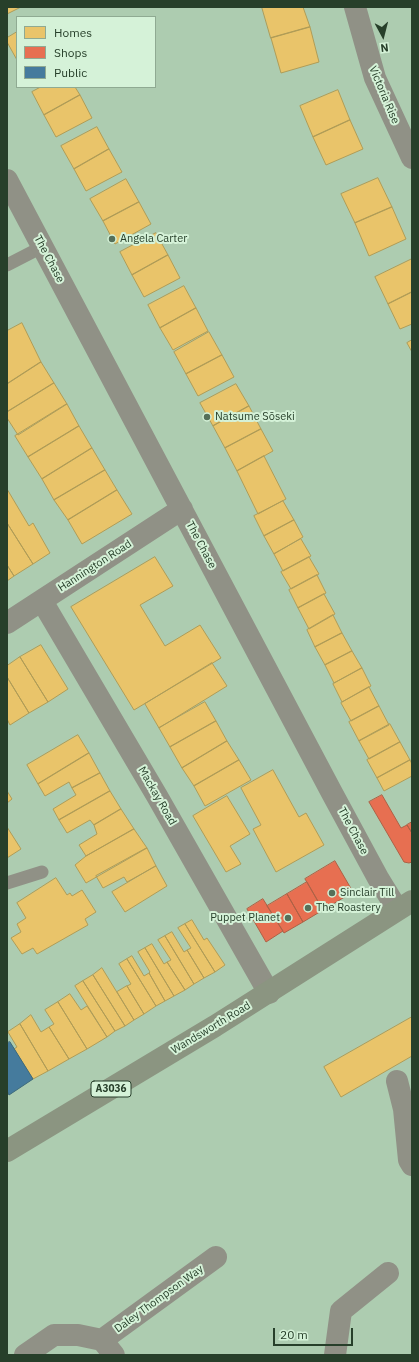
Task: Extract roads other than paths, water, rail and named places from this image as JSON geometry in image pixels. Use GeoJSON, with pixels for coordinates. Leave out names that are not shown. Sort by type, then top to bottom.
{"type":"FeatureCollection","features":[{"type":"Feature","properties":{"kind":"main road","name":"Wandsworth Road"},"geometry":{"type":"LineString","coordinates":[[9,1144],[269,993],[405,905]]}},
{"type":"Feature","properties":{"kind":"street","name":"Victoria Rise"},"geometry":{"type":"LineString","coordinates":[[355,7],[375,78],[412,158]]}},
{"type":"Feature","properties":{"kind":"street","name":"The Chase"},"geometry":{"type":"LineString","coordinates":[[7,180],[378,878],[405,905]]}},
{"type":"Feature","properties":{"kind":"street","name":"Hannington Road"},"geometry":{"type":"LineString","coordinates":[[7,623],[182,509]]}},
{"type":"Feature","properties":{"kind":"street","name":"Mackay Road"},"geometry":{"type":"LineString","coordinates":[[42,601],[161,803],[269,993]]}},
{"type":"Feature","properties":{"kind":"street"},"geometry":{"type":"LineString","coordinates":[[397,1081],[404,1109],[409,1160],[412,1165]]}},
{"type":"Feature","properties":{"kind":"street","name":"Daley Thompson Way"},"geometry":{"type":"LineString","coordinates":[[25,1355],[54,1335],[78,1335],[108,1348],[216,1257]]}},
{"type":"Feature","properties":{"kind":"street"},"geometry":{"type":"LineString","coordinates":[[335,1355],[341,1312],[388,1273]]}},
{"type":"Feature","properties":{"kind":"lane"},"geometry":{"type":"LineString","coordinates":[[7,265],[42,247]]}},
{"type":"Feature","properties":{"kind":"lane"},"geometry":{"type":"LineString","coordinates":[[7,883],[42,872]]}},
{"type":"Feature","properties":{"kind":"place","name":"Angela Carter"},"geometry":{"type":"Point","coordinates":[112,239]}},
{"type":"Feature","properties":{"kind":"place","name":"Natsume Sōseki"},"geometry":{"type":"Point","coordinates":[207,417]}},
{"type":"Feature","properties":{"kind":"place","name":"Sinclair Till"},"geometry":{"type":"Point","coordinates":[332,893]}},
{"type":"Feature","properties":{"kind":"place","name":"The Roastery"},"geometry":{"type":"Point","coordinates":[308,908]}},
{"type":"Feature","properties":{"kind":"place","name":"Puppet Planet"},"geometry":{"type":"Point","coordinates":[288,918]}}]}
